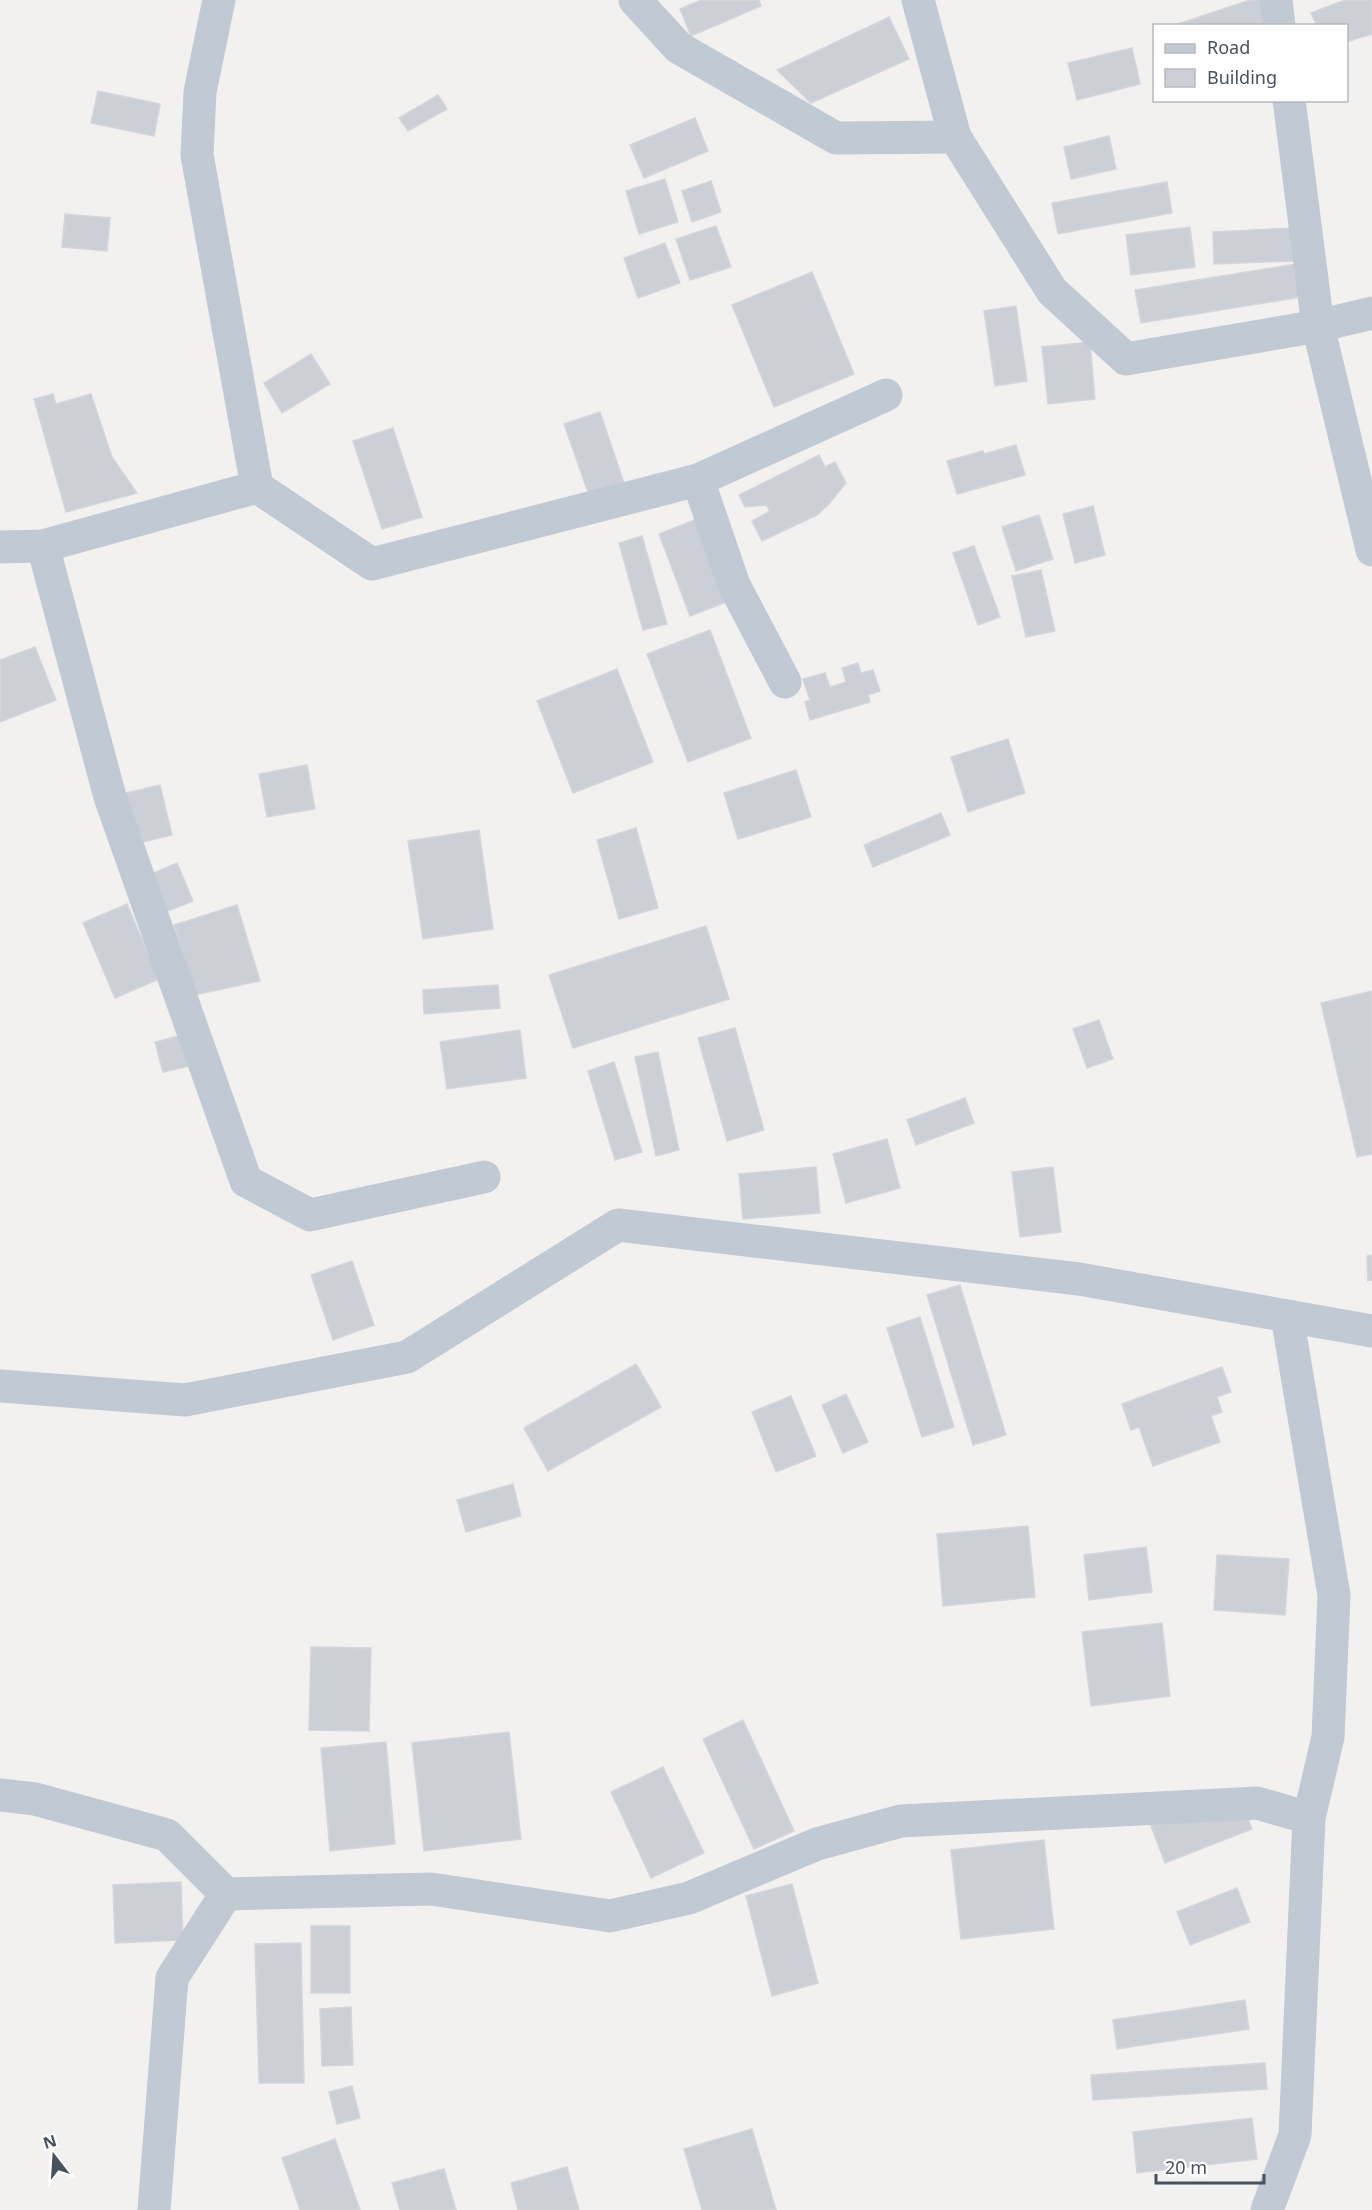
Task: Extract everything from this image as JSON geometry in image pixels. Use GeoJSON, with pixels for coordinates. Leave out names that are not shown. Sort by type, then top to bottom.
{"type":"FeatureCollection","features":[{"type":"Feature","properties":{"kind":"street"},"geometry":{"type":"LineString","coordinates":[[219,0],[200,92],[197,155],[257,487],[372,564],[698,480],[886,395]]}},
{"type":"Feature","properties":{"kind":"street"},"geometry":{"type":"LineString","coordinates":[[635,0],[679,48],[836,138],[955,136]]}},
{"type":"Feature","properties":{"kind":"street"},"geometry":{"type":"LineString","coordinates":[[918,0],[955,136],[1052,291],[1126,359],[1318,326],[1372,313]]}},
{"type":"Feature","properties":{"kind":"street"},"geometry":{"type":"LineString","coordinates":[[1276,0],[1279,24]]}},
{"type":"Feature","properties":{"kind":"street"},"geometry":{"type":"LineString","coordinates":[[1289,102],[1318,326],[1372,550]]}},
{"type":"Feature","properties":{"kind":"street"},"geometry":{"type":"LineString","coordinates":[[698,480],[734,585],[785,682]]}},
{"type":"Feature","properties":{"kind":"street"},"geometry":{"type":"LineString","coordinates":[[0,548],[43,546],[257,487]]}},
{"type":"Feature","properties":{"kind":"street"},"geometry":{"type":"LineString","coordinates":[[43,546],[110,797],[246,1181],[310,1215],[484,1177]]}},
{"type":"Feature","properties":{"kind":"street"},"geometry":{"type":"LineString","coordinates":[[0,1386],[184,1400],[407,1357],[618,1225],[1079,1279],[1372,1331]]}},
{"type":"Feature","properties":{"kind":"street"},"geometry":{"type":"LineString","coordinates":[[1267,2210],[1295,2135],[1309,1818],[1328,1737],[1334,1595],[1287,1316]]}},
{"type":"Feature","properties":{"kind":"street"},"geometry":{"type":"LineString","coordinates":[[0,1795],[34,1798],[166,1835],[226,1894],[431,1889],[610,1916],[689,1898],[817,1844],[901,1821],[1257,1803],[1309,1818]]}},
{"type":"Feature","properties":{"kind":"street"},"geometry":{"type":"LineString","coordinates":[[154,2210],[172,1978],[226,1894]]}},
{"type":"Feature","properties":{"kind":"building"},"geometry":{"type":"Polygon","coordinates":[[[701,0],[759,0],[761,6],[691,36],[680,9],[701,0]]]}},
{"type":"Feature","properties":{"kind":"building"},"geometry":{"type":"Polygon","coordinates":[[[1250,0],[1274,0],[1282,24],[1178,24],[1250,0]]]}},
{"type":"Feature","properties":{"kind":"building"},"geometry":{"type":"Polygon","coordinates":[[[1345,0],[1372,0],[1372,34],[1348,41],[1348,24],[1316,24],[1311,13],[1345,0]]]}},
{"type":"Feature","properties":{"kind":"building"},"geometry":{"type":"Polygon","coordinates":[[[889,17],[909,59],[811,103],[777,70],[889,17]]]}},
{"type":"Feature","properties":{"kind":"building"},"geometry":{"type":"Polygon","coordinates":[[[1132,48],[1140,84],[1077,100],[1068,63],[1132,48]]]}},
{"type":"Feature","properties":{"kind":"building"},"geometry":{"type":"Polygon","coordinates":[[[98,91],[160,104],[154,136],[91,123],[98,91]]]}},
{"type":"Feature","properties":{"kind":"building"},"geometry":{"type":"Polygon","coordinates":[[[438,95],[447,109],[408,131],[399,118],[438,95]]]}},
{"type":"Feature","properties":{"kind":"building"},"geometry":{"type":"Polygon","coordinates":[[[695,118],[708,151],[644,178],[630,145],[695,118]]]}},
{"type":"Feature","properties":{"kind":"building"},"geometry":{"type":"Polygon","coordinates":[[[1109,136],[1116,169],[1071,179],[1064,147],[1109,136]]]}},
{"type":"Feature","properties":{"kind":"building"},"geometry":{"type":"Polygon","coordinates":[[[665,179],[678,222],[639,234],[626,191],[665,179]]]}},
{"type":"Feature","properties":{"kind":"building"},"geometry":{"type":"Polygon","coordinates":[[[711,181],[721,212],[692,222],[682,191],[711,181]]]}},
{"type":"Feature","properties":{"kind":"building"},"geometry":{"type":"Polygon","coordinates":[[[1167,182],[1172,213],[1058,234],[1052,203],[1167,182]]]}},
{"type":"Feature","properties":{"kind":"building"},"geometry":{"type":"Polygon","coordinates":[[[65,214],[110,218],[107,251],[62,247],[65,214]]]}},
{"type":"Feature","properties":{"kind":"building"},"geometry":{"type":"Polygon","coordinates":[[[716,226],[731,267],[690,280],[676,239],[716,226]]]}},
{"type":"Feature","properties":{"kind":"building"},"geometry":{"type":"Polygon","coordinates":[[[1190,227],[1195,267],[1131,275],[1126,235],[1190,227]]]}},
{"type":"Feature","properties":{"kind":"building"},"geometry":{"type":"Polygon","coordinates":[[[1292,228],[1293,261],[1214,264],[1213,232],[1292,228]]]}},
{"type":"Feature","properties":{"kind":"building"},"geometry":{"type":"Polygon","coordinates":[[[665,243],[680,283],[638,298],[624,258],[665,243]]]}},
{"type":"Feature","properties":{"kind":"building"},"geometry":{"type":"Polygon","coordinates":[[[1308,262],[1314,295],[1141,323],[1135,290],[1308,262]]]}},
{"type":"Feature","properties":{"kind":"building"},"geometry":{"type":"Polygon","coordinates":[[[812,272],[854,374],[774,407],[732,305],[812,272]]]}},
{"type":"Feature","properties":{"kind":"building"},"geometry":{"type":"Polygon","coordinates":[[[1016,306],[1027,381],[995,386],[984,311],[1016,306]]]}},
{"type":"Feature","properties":{"kind":"building"},"geometry":{"type":"Polygon","coordinates":[[[1090,342],[1095,399],[1048,404],[1042,347],[1090,342]]]}},
{"type":"Feature","properties":{"kind":"building"},"geometry":{"type":"Polygon","coordinates":[[[311,354],[330,384],[282,413],[264,383],[311,354]]]}},
{"type":"Feature","properties":{"kind":"building"},"geometry":{"type":"Polygon","coordinates":[[[53,394],[56,404],[91,394],[112,457],[137,493],[66,512],[34,399],[53,394]]]}},
{"type":"Feature","properties":{"kind":"building"},"geometry":{"type":"Polygon","coordinates":[[[600,412],[624,483],[589,495],[564,424],[600,412]]]}},
{"type":"Feature","properties":{"kind":"building"},"geometry":{"type":"Polygon","coordinates":[[[393,428],[422,517],[382,529],[353,441],[393,428]]]}},
{"type":"Feature","properties":{"kind":"building"},"geometry":{"type":"Polygon","coordinates":[[[1016,445],[1025,475],[957,494],[947,461],[1016,445]]]}},
{"type":"Feature","properties":{"kind":"building"},"geometry":{"type":"Polygon","coordinates":[[[819,455],[825,467],[835,462],[846,483],[817,515],[762,541],[752,521],[770,511],[766,505],[745,507],[739,495],[819,455]]]}},
{"type":"Feature","properties":{"kind":"building"},"geometry":{"type":"Polygon","coordinates":[[[1093,506],[1105,555],[1075,563],[1063,514],[1093,506]]]}},
{"type":"Feature","properties":{"kind":"building"},"geometry":{"type":"Polygon","coordinates":[[[1039,515],[1053,559],[1016,571],[1002,527],[1039,515]]]}},
{"type":"Feature","properties":{"kind":"building"},"geometry":{"type":"Polygon","coordinates":[[[697,519],[729,601],[690,616],[659,534],[697,519]]]}},
{"type":"Feature","properties":{"kind":"building"},"geometry":{"type":"Polygon","coordinates":[[[642,536],[667,624],[643,630],[619,543],[642,536]]]}},
{"type":"Feature","properties":{"kind":"building"},"geometry":{"type":"Polygon","coordinates":[[[974,546],[1000,617],[978,625],[953,553],[974,546]]]}},
{"type":"Feature","properties":{"kind":"building"},"geometry":{"type":"Polygon","coordinates":[[[1041,570],[1055,631],[1026,637],[1012,576],[1041,570]]]}},
{"type":"Feature","properties":{"kind":"building"},"geometry":{"type":"Polygon","coordinates":[[[710,630],[751,738],[688,762],[647,654],[710,630]]]}},
{"type":"Feature","properties":{"kind":"building"},"geometry":{"type":"Polygon","coordinates":[[[35,647],[56,700],[0,722],[0,660],[35,647]]]}},
{"type":"Feature","properties":{"kind":"building"},"geometry":{"type":"Polygon","coordinates":[[[858,663],[861,673],[873,670],[880,691],[868,695],[870,702],[810,720],[805,702],[810,700],[803,679],[825,673],[830,687],[846,682],[842,668],[858,663]]]}},
{"type":"Feature","properties":{"kind":"building"},"geometry":{"type":"Polygon","coordinates":[[[617,669],[653,762],[573,793],[537,701],[617,669]]]}},
{"type":"Feature","properties":{"kind":"building"},"geometry":{"type":"Polygon","coordinates":[[[1008,739],[1025,793],[968,812],[951,757],[1008,739]]]}},
{"type":"Feature","properties":{"kind":"building"},"geometry":{"type":"Polygon","coordinates":[[[307,765],[315,809],[267,817],[259,774],[307,765]]]}},
{"type":"Feature","properties":{"kind":"building"},"geometry":{"type":"Polygon","coordinates":[[[796,770],[811,817],[738,839],[724,793],[796,770]]]}},
{"type":"Feature","properties":{"kind":"building"},"geometry":{"type":"Polygon","coordinates":[[[160,785],[172,835],[135,844],[122,794],[160,785]]]}},
{"type":"Feature","properties":{"kind":"building"},"geometry":{"type":"Polygon","coordinates":[[[941,813],[950,835],[873,867],[864,845],[941,813]]]}},
{"type":"Feature","properties":{"kind":"building"},"geometry":{"type":"Polygon","coordinates":[[[636,828],[658,908],[619,919],[597,840],[636,828]]]}},
{"type":"Feature","properties":{"kind":"building"},"geometry":{"type":"Polygon","coordinates":[[[479,830],[493,929],[423,939],[408,841],[479,830]]]}},
{"type":"Feature","properties":{"kind":"building"},"geometry":{"type":"Polygon","coordinates":[[[177,863],[193,901],[165,912],[154,873],[177,863]]]}},
{"type":"Feature","properties":{"kind":"building"},"geometry":{"type":"Polygon","coordinates":[[[127,904],[159,979],[115,998],[83,923],[127,904]]]}},
{"type":"Feature","properties":{"kind":"building"},"geometry":{"type":"Polygon","coordinates":[[[237,905],[260,981],[194,995],[174,925],[237,905]]]}},
{"type":"Feature","properties":{"kind":"building"},"geometry":{"type":"Polygon","coordinates":[[[706,926],[729,999],[573,1048],[549,975],[706,926]]]}},
{"type":"Feature","properties":{"kind":"building"},"geometry":{"type":"Polygon","coordinates":[[[498,985],[500,1008],[424,1014],[423,990],[498,985]]]}},
{"type":"Feature","properties":{"kind":"building"},"geometry":{"type":"Polygon","coordinates":[[[1372,991],[1372,1154],[1357,1157],[1321,1003],[1372,991]]]}},
{"type":"Feature","properties":{"kind":"building"},"geometry":{"type":"Polygon","coordinates":[[[1099,1020],[1113,1059],[1087,1068],[1073,1029],[1099,1020]]]}},
{"type":"Feature","properties":{"kind":"building"},"geometry":{"type":"Polygon","coordinates":[[[735,1028],[764,1130],[727,1141],[698,1038],[735,1028]]]}},
{"type":"Feature","properties":{"kind":"building"},"geometry":{"type":"Polygon","coordinates":[[[520,1030],[526,1078],[447,1089],[440,1042],[520,1030]]]}},
{"type":"Feature","properties":{"kind":"building"},"geometry":{"type":"Polygon","coordinates":[[[198,1031],[206,1062],[163,1072],[155,1042],[198,1031]]]}},
{"type":"Feature","properties":{"kind":"building"},"geometry":{"type":"Polygon","coordinates":[[[658,1052],[679,1150],[656,1156],[635,1057],[658,1052]]]}},
{"type":"Feature","properties":{"kind":"building"},"geometry":{"type":"Polygon","coordinates":[[[614,1062],[642,1152],[615,1160],[588,1071],[614,1062]]]}},
{"type":"Feature","properties":{"kind":"building"},"geometry":{"type":"Polygon","coordinates":[[[965,1098],[974,1123],[916,1145],[907,1120],[965,1098]]]}},
{"type":"Feature","properties":{"kind":"building"},"geometry":{"type":"Polygon","coordinates":[[[887,1139],[900,1188],[846,1203],[833,1154],[887,1139]]]}},
{"type":"Feature","properties":{"kind":"building"},"geometry":{"type":"Polygon","coordinates":[[[816,1167],[820,1213],[743,1219],[739,1174],[816,1167]]]}},
{"type":"Feature","properties":{"kind":"building"},"geometry":{"type":"Polygon","coordinates":[[[1053,1167],[1061,1232],[1020,1237],[1012,1172],[1053,1167]]]}},
{"type":"Feature","properties":{"kind":"building"},"geometry":{"type":"Polygon","coordinates":[[[1372,1255],[1372,1280],[1368,1281],[1367,1256],[1372,1255]]]}},
{"type":"Feature","properties":{"kind":"building"},"geometry":{"type":"Polygon","coordinates":[[[352,1261],[374,1325],[333,1340],[311,1275],[352,1261]]]}},
{"type":"Feature","properties":{"kind":"building"},"geometry":{"type":"Polygon","coordinates":[[[960,1285],[1006,1435],[973,1445],[927,1295],[960,1285]]]}},
{"type":"Feature","properties":{"kind":"building"},"geometry":{"type":"Polygon","coordinates":[[[920,1317],[954,1427],[922,1437],[887,1328],[920,1317]]]}},
{"type":"Feature","properties":{"kind":"building"},"geometry":{"type":"Polygon","coordinates":[[[636,1364],[661,1407],[548,1471],[524,1428],[636,1364]]]}},
{"type":"Feature","properties":{"kind":"building"},"geometry":{"type":"Polygon","coordinates":[[[1222,1367],[1231,1392],[1217,1397],[1222,1412],[1211,1416],[1220,1442],[1153,1466],[1139,1427],[1131,1430],[1122,1404],[1222,1367]]]}},
{"type":"Feature","properties":{"kind":"building"},"geometry":{"type":"Polygon","coordinates":[[[846,1394],[868,1442],[843,1453],[822,1405],[846,1394]]]}},
{"type":"Feature","properties":{"kind":"building"},"geometry":{"type":"Polygon","coordinates":[[[791,1396],[816,1456],[776,1472],[752,1412],[791,1396]]]}},
{"type":"Feature","properties":{"kind":"building"},"geometry":{"type":"Polygon","coordinates":[[[513,1484],[521,1516],[466,1532],[457,1500],[513,1484]]]}},
{"type":"Feature","properties":{"kind":"building"},"geometry":{"type":"Polygon","coordinates":[[[1028,1526],[1035,1597],[943,1606],[937,1534],[1028,1526]]]}},
{"type":"Feature","properties":{"kind":"building"},"geometry":{"type":"Polygon","coordinates":[[[1146,1547],[1152,1592],[1089,1600],[1084,1555],[1146,1547]]]}},
{"type":"Feature","properties":{"kind":"building"},"geometry":{"type":"Polygon","coordinates":[[[1217,1555],[1289,1559],[1285,1615],[1214,1610],[1217,1555]]]}},
{"type":"Feature","properties":{"kind":"building"},"geometry":{"type":"Polygon","coordinates":[[[1162,1623],[1170,1696],[1091,1706],[1082,1632],[1162,1623]]]}},
{"type":"Feature","properties":{"kind":"building"},"geometry":{"type":"Polygon","coordinates":[[[311,1647],[371,1648],[369,1731],[309,1730],[311,1647]]]}},
{"type":"Feature","properties":{"kind":"building"},"geometry":{"type":"Polygon","coordinates":[[[743,1720],[794,1831],[754,1849],[703,1739],[743,1720]]]}},
{"type":"Feature","properties":{"kind":"building"},"geometry":{"type":"Polygon","coordinates":[[[509,1732],[521,1839],[424,1851],[412,1743],[509,1732]]]}},
{"type":"Feature","properties":{"kind":"building"},"geometry":{"type":"Polygon","coordinates":[[[386,1742],[395,1844],[330,1851],[321,1748],[386,1742]]]}},
{"type":"Feature","properties":{"kind":"building"},"geometry":{"type":"Polygon","coordinates":[[[663,1767],[704,1853],[651,1878],[611,1792],[663,1767]]]}},
{"type":"Feature","properties":{"kind":"building"},"geometry":{"type":"Polygon","coordinates":[[[1238,1792],[1252,1829],[1165,1863],[1151,1826],[1238,1792]]]}},
{"type":"Feature","properties":{"kind":"building"},"geometry":{"type":"Polygon","coordinates":[[[1044,1840],[1054,1929],[961,1939],[951,1850],[1044,1840]]]}},
{"type":"Feature","properties":{"kind":"building"},"geometry":{"type":"Polygon","coordinates":[[[181,1882],[183,1940],[115,1943],[113,1885],[181,1882]]]}},
{"type":"Feature","properties":{"kind":"building"},"geometry":{"type":"Polygon","coordinates":[[[792,1884],[818,1983],[772,1996],[746,1896],[792,1884]]]}},
{"type":"Feature","properties":{"kind":"building"},"geometry":{"type":"Polygon","coordinates":[[[1237,1888],[1250,1922],[1190,1945],[1177,1912],[1237,1888]]]}},
{"type":"Feature","properties":{"kind":"building"},"geometry":{"type":"Polygon","coordinates":[[[311,1926],[350,1926],[350,1993],[311,1993],[311,1926]]]}},
{"type":"Feature","properties":{"kind":"building"},"geometry":{"type":"Polygon","coordinates":[[[301,1943],[304,2083],[259,2083],[255,1944],[301,1943]]]}},
{"type":"Feature","properties":{"kind":"building"},"geometry":{"type":"Polygon","coordinates":[[[1245,2000],[1249,2029],[1117,2049],[1113,2020],[1245,2000]]]}},
{"type":"Feature","properties":{"kind":"building"},"geometry":{"type":"Polygon","coordinates":[[[351,2007],[353,2065],[322,2066],[320,2009],[351,2007]]]}},
{"type":"Feature","properties":{"kind":"building"},"geometry":{"type":"Polygon","coordinates":[[[1265,2063],[1267,2089],[1093,2100],[1091,2075],[1265,2063]]]}},
{"type":"Feature","properties":{"kind":"building"},"geometry":{"type":"Polygon","coordinates":[[[352,2086],[360,2118],[337,2124],[329,2092],[352,2086]]]}},
{"type":"Feature","properties":{"kind":"building"},"geometry":{"type":"Polygon","coordinates":[[[1252,2118],[1257,2159],[1137,2173],[1133,2132],[1252,2118]]]}},
{"type":"Feature","properties":{"kind":"building"},"geometry":{"type":"Polygon","coordinates":[[[752,2129],[776,2210],[702,2210],[684,2149],[752,2129]]]}},
{"type":"Feature","properties":{"kind":"building"},"geometry":{"type":"Polygon","coordinates":[[[335,2139],[360,2210],[300,2210],[282,2158],[335,2139]]]}},
{"type":"Feature","properties":{"kind":"building"},"geometry":{"type":"Polygon","coordinates":[[[567,2167],[579,2210],[518,2210],[511,2183],[567,2167]]]}},
{"type":"Feature","properties":{"kind":"building"},"geometry":{"type":"Polygon","coordinates":[[[444,2169],[456,2210],[400,2210],[392,2183],[444,2169]]]}}]}
